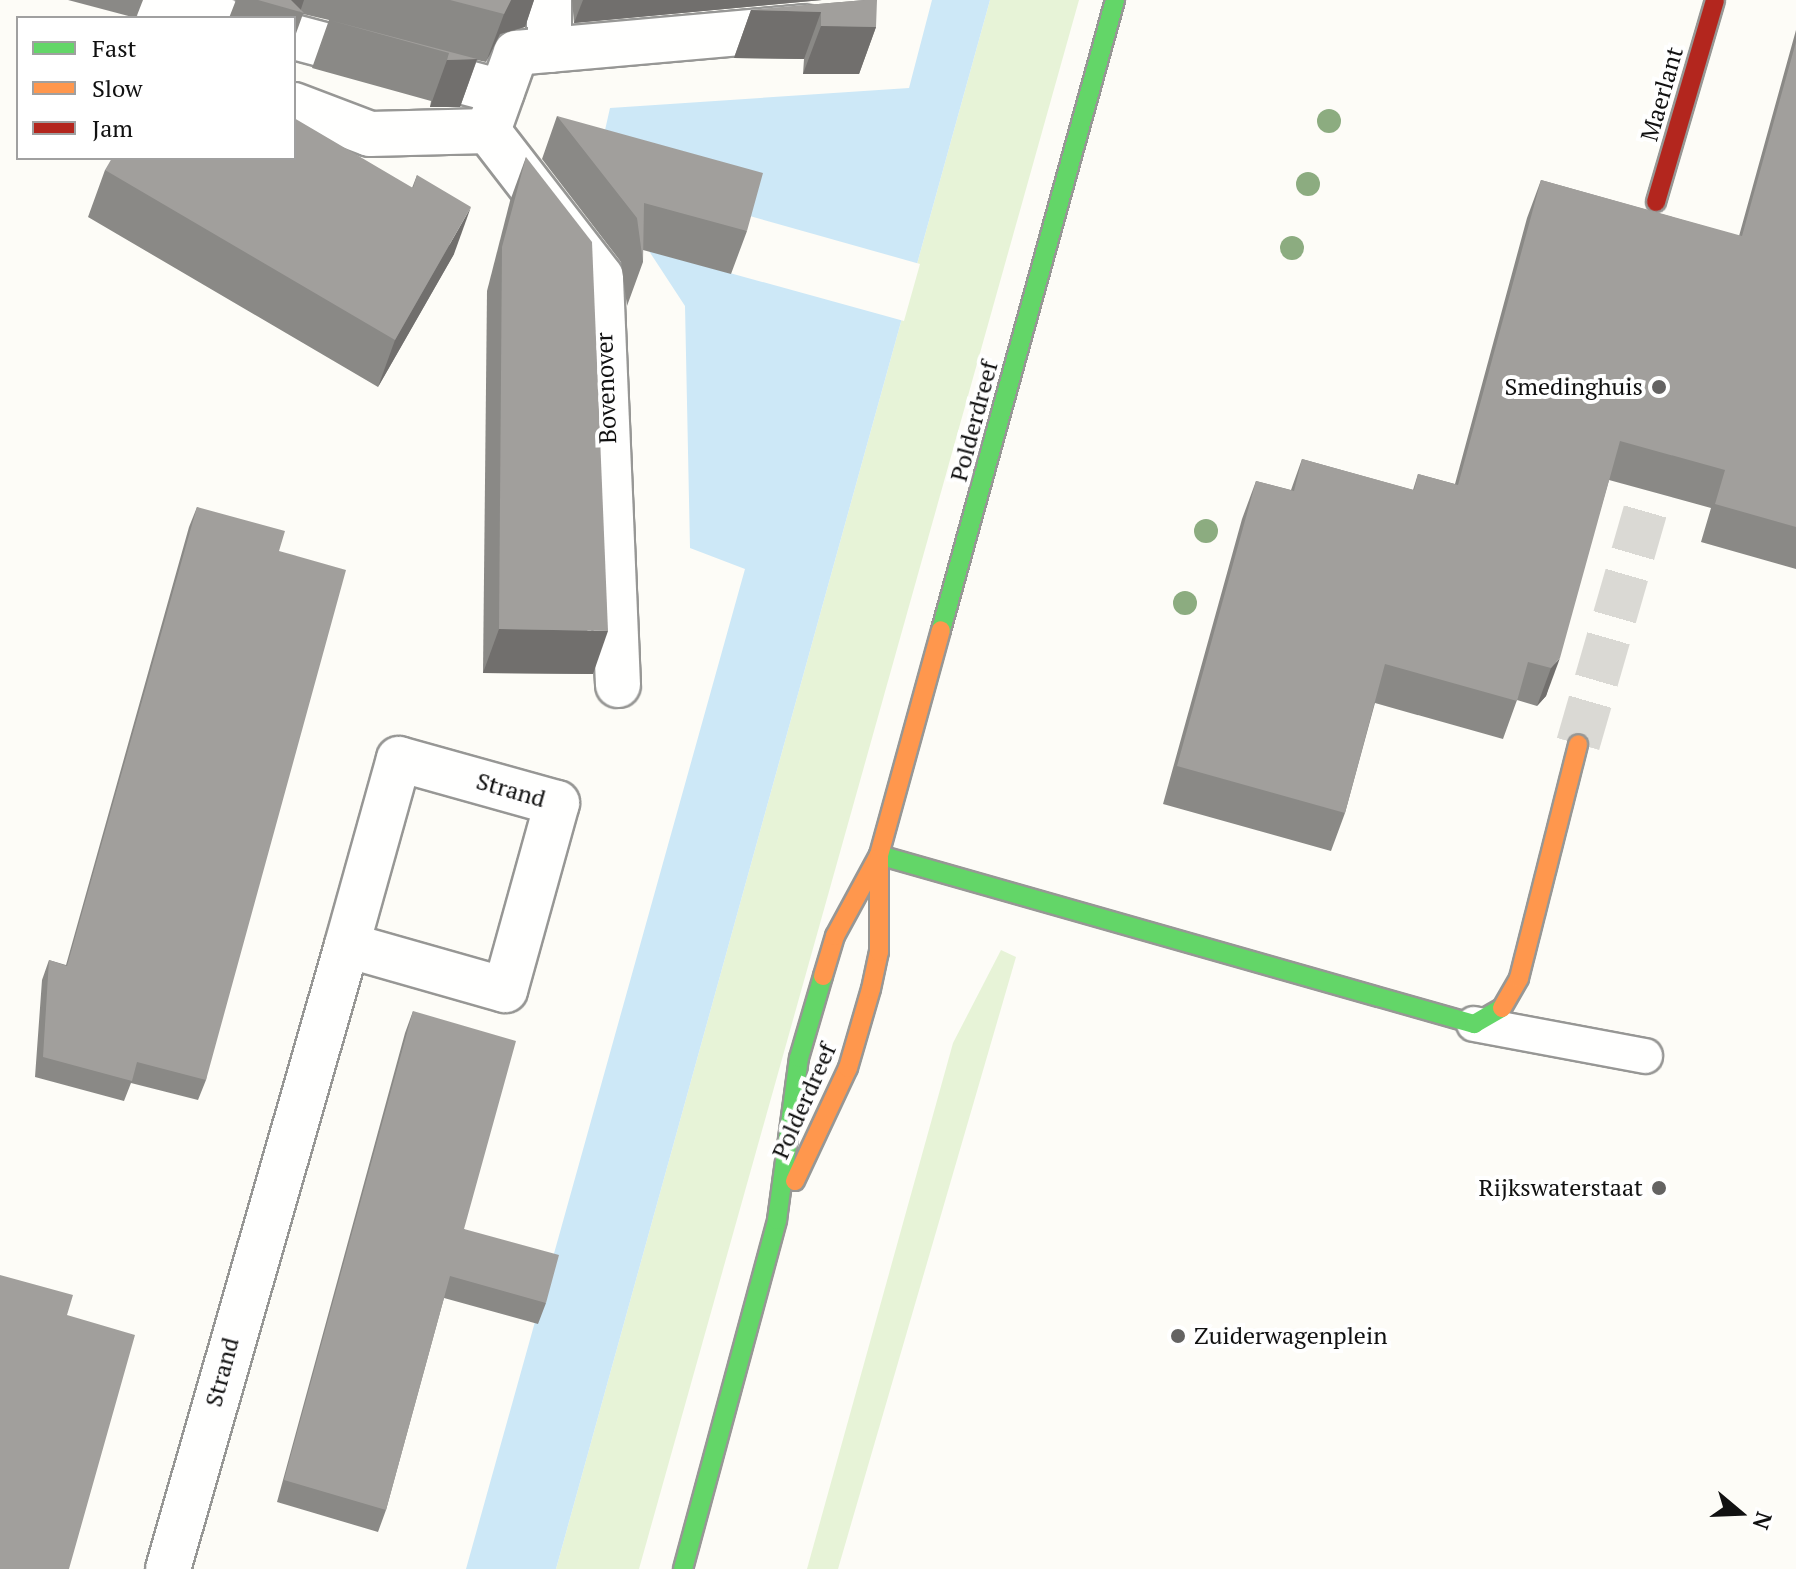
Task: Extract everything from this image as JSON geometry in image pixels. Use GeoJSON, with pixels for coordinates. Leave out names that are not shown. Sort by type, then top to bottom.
{"type":"FeatureCollection","features":[{"type":"Feature","properties":{"kind":"street"},"geometry":{"type":"LineString","coordinates":[[152,0],[213,16]]}},
{"type":"Feature","properties":{"kind":"street"},"geometry":{"type":"LineString","coordinates":[[549,0],[550,50]]}},
{"type":"Feature","properties":{"kind":"street","name":"Polderdreef"},"geometry":{"type":"LineString","coordinates":[[683,1569],[777,1220],[799,1058],[835,936],[879,855],[1115,0]]}},
{"type":"Feature","properties":{"kind":"street","name":"Maerlant"},"geometry":{"type":"LineString","coordinates":[[1656,202],[1715,0]]}},
{"type":"Feature","properties":{"kind":"street"},"geometry":{"type":"LineString","coordinates":[[495,111],[516,53],[851,23]]}},
{"type":"Feature","properties":{"kind":"street"},"geometry":{"type":"LineString","coordinates":[[296,38],[495,111]]}},
{"type":"Feature","properties":{"kind":"street"},"geometry":{"type":"LineString","coordinates":[[296,106],[370,134],[495,111]]}},
{"type":"Feature","properties":{"kind":"street","name":"Bovenover"},"geometry":{"type":"LineString","coordinates":[[495,111],[601,277],[618,685]]}},
{"type":"Feature","properties":{"kind":"street"},"geometry":{"type":"LineString","coordinates":[[879,855],[1474,1024],[1501,1011],[1519,978],[1578,744]]}},
{"type":"Feature","properties":{"kind":"street","name":"Strand"},"geometry":{"type":"LineString","coordinates":[[168,1569],[399,759],[557,803],[505,990],[347,945]]}},
{"type":"Feature","properties":{"kind":"street","name":"Polderdreef"},"geometry":{"type":"LineString","coordinates":[[777,1220],[848,1068],[871,989],[879,952],[879,855]]}},
{"type":"Feature","properties":{"kind":"lane"},"geometry":{"type":"LineString","coordinates":[[1474,1024],[1645,1056]]}},
{"type":"Feature","properties":{"kind":"green space"},"geometry":{"type":"Polygon","coordinates":[[[990,0],[1079,0],[639,1569],[556,1569],[990,0]]]}},
{"type":"Feature","properties":{"kind":"green space"},"geometry":{"type":"Polygon","coordinates":[[[1001,950],[1016,957],[838,1569],[807,1569],[953,1043],[1001,950]]]}},
{"type":"Feature","properties":{"kind":"water"},"geometry":{"type":"Polygon","coordinates":[[[932,0],[990,0],[556,1569],[466,1569],[745,569],[690,548],[685,306],[596,170],[610,108],[909,88],[932,0]]]}},
{"type":"Feature","properties":{"kind":"pier"},"geometry":{"type":"Polygon","coordinates":[[[593,172],[920,264],[904,321],[643,249],[593,172]]]}},
{"type":"Feature","properties":{"kind":"building"},"geometry":{"type":"Polygon","coordinates":[[[258,0],[291,0],[304,13],[258,0]]]}},
{"type":"Feature","properties":{"kind":"building"},"geometry":{"type":"Polygon","coordinates":[[[450,0],[511,0],[504,14],[450,0]]]}},
{"type":"Feature","properties":{"kind":"building"},"geometry":{"type":"Polygon","coordinates":[[[877,0],[876,27],[821,26],[821,12],[751,10],[877,0]]]}},
{"type":"Feature","properties":{"kind":"building"},"geometry":{"type":"Polygon","coordinates":[[[329,20],[477,59],[447,60],[449,53],[329,20]]]}},
{"type":"Feature","properties":{"kind":"building"},"geometry":{"type":"Polygon","coordinates":[[[1796,42],[1796,527],[1715,504],[1725,470],[1620,441],[1560,658],[1551,668],[1528,662],[1517,701],[1385,664],[1345,813],[1177,766],[1256,481],[1294,491],[1302,459],[1414,490],[1418,474],[1458,485],[1541,180],[1742,236],[1796,42]]]}},
{"type":"Feature","properties":{"kind":"building"},"geometry":{"type":"Polygon","coordinates":[[[557,116],[763,173],[747,231],[644,203],[643,262],[637,218],[557,116]]]}},
{"type":"Feature","properties":{"kind":"building"},"geometry":{"type":"Polygon","coordinates":[[[296,119],[413,188],[417,175],[471,207],[395,340],[105,170],[111,160],[296,160],[296,119]]]}},
{"type":"Feature","properties":{"kind":"building"},"geometry":{"type":"Polygon","coordinates":[[[526,157],[592,242],[608,631],[499,629],[502,247],[526,157]]]}},
{"type":"Feature","properties":{"kind":"building"},"geometry":{"type":"Polygon","coordinates":[[[197,507],[285,531],[279,551],[346,570],[206,1080],[137,1062],[132,1081],[43,1057],[49,960],[67,966],[197,507]]]}},
{"type":"Feature","properties":{"kind":"building"},"geometry":{"type":"Polygon","coordinates":[[[413,1011],[516,1041],[464,1229],[559,1255],[546,1303],[450,1276],[386,1510],[284,1480],[413,1011]]]}},
{"type":"Feature","properties":{"kind":"building"},"geometry":{"type":"Polygon","coordinates":[[[0,1275],[73,1295],[67,1315],[135,1335],[69,1569],[0,1569],[0,1275]]]}},
{"type":"Feature","properties":{"kind":"tunnel"},"geometry":{"type":"LineString","coordinates":[[1578,744],[1667,435]]}},
{"type":"Feature","properties":{"kind":"traffic: fast"},"geometry":{"type":"LineString","coordinates":[[941,630],[1115,0]]}},
{"type":"Feature","properties":{"kind":"traffic: fast"},"geometry":{"type":"LineString","coordinates":[[879,855],[1474,1024],[1502,1008]]}},
{"type":"Feature","properties":{"kind":"traffic: fast"},"geometry":{"type":"LineString","coordinates":[[683,1569],[777,1220],[799,1058],[823,976]]}},
{"type":"Feature","properties":{"kind":"traffic: slow"},"geometry":{"type":"LineString","coordinates":[[823,976],[835,936],[879,855],[941,630]]}},
{"type":"Feature","properties":{"kind":"traffic: slow"},"geometry":{"type":"LineString","coordinates":[[1502,1008],[1519,978],[1578,744]]}},
{"type":"Feature","properties":{"kind":"traffic: slow"},"geometry":{"type":"LineString","coordinates":[[795,1181],[848,1068],[871,989],[879,952],[879,858]]}},
{"type":"Feature","properties":{"kind":"traffic: jam"},"geometry":{"type":"LineString","coordinates":[[1656,202],[1715,0]]}},
{"type":"Feature","properties":{"kind":"place","name":"Smedinghuis"},"geometry":{"type":"Point","coordinates":[1659,387]}},
{"type":"Feature","properties":{"kind":"place","name":"Rijkswaterstaat"},"geometry":{"type":"Point","coordinates":[1659,1188]}},
{"type":"Feature","properties":{"kind":"place","name":"Zuiderwagenplein"},"geometry":{"type":"Point","coordinates":[1178,1336]}}]}
